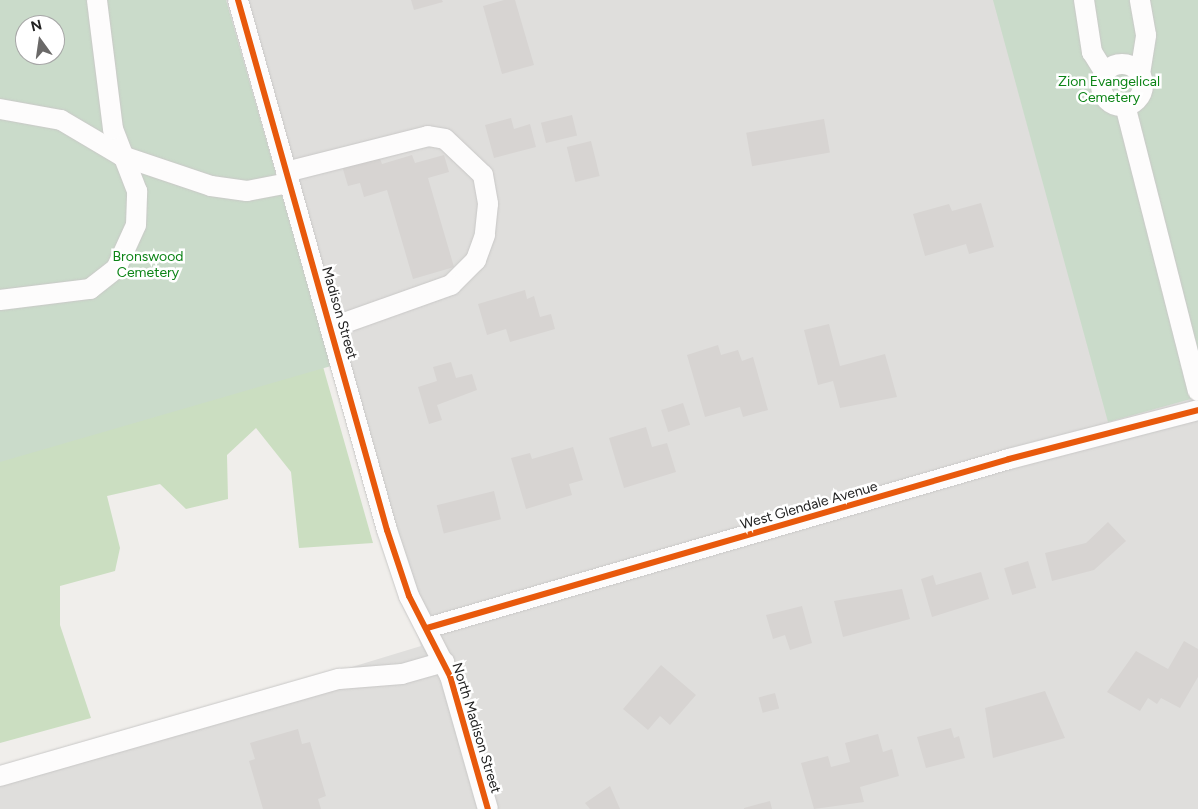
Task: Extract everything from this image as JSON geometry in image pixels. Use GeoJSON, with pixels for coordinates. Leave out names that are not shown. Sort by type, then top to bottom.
{"type":"FeatureCollection","features":[{"type":"Feature","properties":{"kind":"street"},"geometry":{"type":"LineString","coordinates":[[6,302],[90,289],[116,269],[136,225],[137,191],[113,129],[98,0]]}},
{"type":"Feature","properties":{"kind":"street","name":"Madison Street"},"geometry":{"type":"LineString","coordinates":[[238,0],[396,562],[427,628]]}},
{"type":"Feature","properties":{"kind":"street"},"geometry":{"type":"LineString","coordinates":[[1084,0],[1092,52],[1105,73],[1102,89],[1106,97],[1125,106]]}},
{"type":"Feature","properties":{"kind":"street"},"geometry":{"type":"LineString","coordinates":[[1125,106],[1142,91],[1140,74],[1146,36],[1140,0]]}},
{"type":"Feature","properties":{"kind":"street"},"geometry":{"type":"LineString","coordinates":[[1105,73],[1119,64],[1140,74]]}},
{"type":"Feature","properties":{"kind":"street"},"geometry":{"type":"LineString","coordinates":[[1125,106],[1198,391]]}},
{"type":"Feature","properties":{"kind":"street"},"geometry":{"type":"LineString","coordinates":[[0,109],[61,120],[122,156],[230,189],[257,190],[288,178],[428,136],[445,139],[483,175],[488,204],[485,235],[476,260],[451,285],[330,328]]}},
{"type":"Feature","properties":{"kind":"street","name":"West Glendale Avenue"},"geometry":{"type":"LineString","coordinates":[[427,628],[1009,459],[1198,410]]}},
{"type":"Feature","properties":{"kind":"street","name":"North Madison Street"},"geometry":{"type":"LineString","coordinates":[[427,628],[444,662],[488,809]]}},
{"type":"Feature","properties":{"kind":"street"},"geometry":{"type":"LineString","coordinates":[[0,776],[339,679],[402,674],[444,662]]}},
{"type":"Feature","properties":{"kind":"shaded area"},"geometry":{"type":"Polygon","coordinates":[[[226,0],[1198,0],[1198,809],[0,809],[0,774],[421,646],[331,366],[226,0]]]}},
{"type":"Feature","properties":{"kind":"green space","name":"Bronswood Cemetery"},"geometry":{"type":"Polygon","coordinates":[[[0,0],[226,0],[331,366],[0,462],[0,0]]]}},
{"type":"Feature","properties":{"kind":"green space","name":"Zion Evangelical Cemetery"},"geometry":{"type":"Polygon","coordinates":[[[993,0],[1198,0],[1198,397],[1108,422],[993,0]]]}},
{"type":"Feature","properties":{"kind":"green space"},"geometry":{"type":"Polygon","coordinates":[[[322,363],[373,543],[299,548],[291,472],[256,428],[227,455],[228,499],[186,509],[160,484],[107,496],[120,548],[115,571],[60,586],[60,625],[91,718],[0,743],[0,432],[322,363]]]}},
{"type":"Feature","properties":{"kind":"building"},"geometry":{"type":"Polygon","coordinates":[[[411,0],[442,0],[443,2],[414,10],[411,0]]]}},
{"type":"Feature","properties":{"kind":"building"},"geometry":{"type":"Polygon","coordinates":[[[504,0],[515,0],[534,65],[502,74],[483,6],[504,0]]]}},
{"type":"Feature","properties":{"kind":"building"},"geometry":{"type":"Polygon","coordinates":[[[572,115],[577,135],[546,143],[541,123],[572,115]]]}},
{"type":"Feature","properties":{"kind":"building"},"geometry":{"type":"Polygon","coordinates":[[[511,118],[514,129],[530,124],[536,147],[494,158],[485,125],[511,118]]]}},
{"type":"Feature","properties":{"kind":"building"},"geometry":{"type":"Polygon","coordinates":[[[824,119],[830,152],[752,166],[746,133],[824,119]]]}},
{"type":"Feature","properties":{"kind":"building"},"geometry":{"type":"Polygon","coordinates":[[[591,141],[600,176],[575,182],[567,147],[591,141]]]}},
{"type":"Feature","properties":{"kind":"building"},"geometry":{"type":"Polygon","coordinates":[[[412,155],[415,163],[444,155],[449,172],[428,178],[454,267],[413,279],[387,190],[364,197],[360,183],[348,186],[342,166],[379,156],[382,164],[412,155]]]}},
{"type":"Feature","properties":{"kind":"building"},"geometry":{"type":"Polygon","coordinates":[[[981,203],[994,247],[969,254],[966,244],[925,256],[913,214],[949,204],[952,211],[981,203]]]}},
{"type":"Feature","properties":{"kind":"building"},"geometry":{"type":"Polygon","coordinates":[[[525,290],[527,299],[534,296],[540,317],[551,314],[555,329],[510,342],[506,329],[487,335],[478,304],[525,290]]]}},
{"type":"Feature","properties":{"kind":"building"},"geometry":{"type":"Polygon","coordinates":[[[829,324],[840,366],[885,354],[897,397],[840,408],[833,381],[818,385],[804,330],[829,324]]]}},
{"type":"Feature","properties":{"kind":"building"},"geometry":{"type":"Polygon","coordinates":[[[718,345],[721,355],[738,350],[742,361],[753,357],[768,410],[743,417],[740,407],[705,417],[687,355],[718,345]]]}},
{"type":"Feature","properties":{"kind":"building"},"geometry":{"type":"Polygon","coordinates":[[[451,362],[456,378],[472,374],[477,390],[437,405],[442,420],[429,424],[418,387],[437,381],[433,367],[451,362]]]}},
{"type":"Feature","properties":{"kind":"building"},"geometry":{"type":"Polygon","coordinates":[[[683,403],[690,425],[668,432],[661,410],[683,403]]]}},
{"type":"Feature","properties":{"kind":"building"},"geometry":{"type":"Polygon","coordinates":[[[646,427],[652,447],[667,443],[676,472],[624,488],[609,438],[646,427]]]}},
{"type":"Feature","properties":{"kind":"building"},"geometry":{"type":"Polygon","coordinates":[[[573,447],[583,480],[569,484],[572,495],[526,509],[511,458],[530,453],[532,459],[573,447]]]}},
{"type":"Feature","properties":{"kind":"building"},"geometry":{"type":"Polygon","coordinates":[[[494,491],[501,519],[444,533],[437,505],[494,491]]]}},
{"type":"Feature","properties":{"kind":"building"},"geometry":{"type":"Polygon","coordinates":[[[1108,522],[1126,541],[1094,570],[1052,581],[1045,553],[1086,543],[1108,522]]]}},
{"type":"Feature","properties":{"kind":"building"},"geometry":{"type":"Polygon","coordinates":[[[1028,561],[1036,588],[1012,595],[1004,568],[1028,561]]]}},
{"type":"Feature","properties":{"kind":"building"},"geometry":{"type":"Polygon","coordinates":[[[981,572],[989,599],[932,617],[921,579],[933,575],[936,585],[981,572]]]}},
{"type":"Feature","properties":{"kind":"building"},"geometry":{"type":"Polygon","coordinates":[[[902,589],[910,619],[843,637],[834,601],[902,589]]]}},
{"type":"Feature","properties":{"kind":"building"},"geometry":{"type":"Polygon","coordinates":[[[802,606],[812,643],[790,650],[785,635],[773,639],[766,615],[802,606]]]}},
{"type":"Feature","properties":{"kind":"building"},"geometry":{"type":"Polygon","coordinates":[[[1184,641],[1198,649],[1198,677],[1180,708],[1161,698],[1157,704],[1148,698],[1140,711],[1107,692],[1136,651],[1168,669],[1184,641]]]}},
{"type":"Feature","properties":{"kind":"building"},"geometry":{"type":"Polygon","coordinates":[[[661,665],[696,695],[670,725],[660,716],[648,730],[623,709],[661,665]]]}},
{"type":"Feature","properties":{"kind":"building"},"geometry":{"type":"Polygon","coordinates":[[[1045,691],[1065,738],[993,758],[985,708],[1045,691]]]}},
{"type":"Feature","properties":{"kind":"building"},"geometry":{"type":"Polygon","coordinates":[[[775,693],[779,708],[763,713],[759,697],[775,693]]]}},
{"type":"Feature","properties":{"kind":"building"},"geometry":{"type":"Polygon","coordinates":[[[951,728],[954,738],[959,736],[965,758],[926,768],[917,737],[951,728]]]}},
{"type":"Feature","properties":{"kind":"building"},"geometry":{"type":"Polygon","coordinates":[[[298,729],[302,744],[310,742],[326,796],[318,799],[321,809],[263,809],[249,761],[255,759],[250,743],[298,729]]]}},
{"type":"Feature","properties":{"kind":"building"},"geometry":{"type":"Polygon","coordinates":[[[878,734],[883,752],[892,749],[899,776],[860,787],[864,802],[814,809],[801,763],[828,756],[831,767],[850,762],[845,743],[878,734]]]}},
{"type":"Feature","properties":{"kind":"building"},"geometry":{"type":"Polygon","coordinates":[[[610,786],[620,809],[590,809],[585,803],[610,786]]]}},
{"type":"Feature","properties":{"kind":"building"},"geometry":{"type":"Polygon","coordinates":[[[770,801],[772,809],[744,809],[744,808],[770,801]]]}},
{"type":"Feature","properties":{"kind":"cycle path"},"geometry":{"type":"LineString","coordinates":[[238,0],[387,530],[409,596],[450,676],[488,809]]}},
{"type":"Feature","properties":{"kind":"cycle path"},"geometry":{"type":"LineString","coordinates":[[427,628],[1009,459],[1198,410]]}}]}
